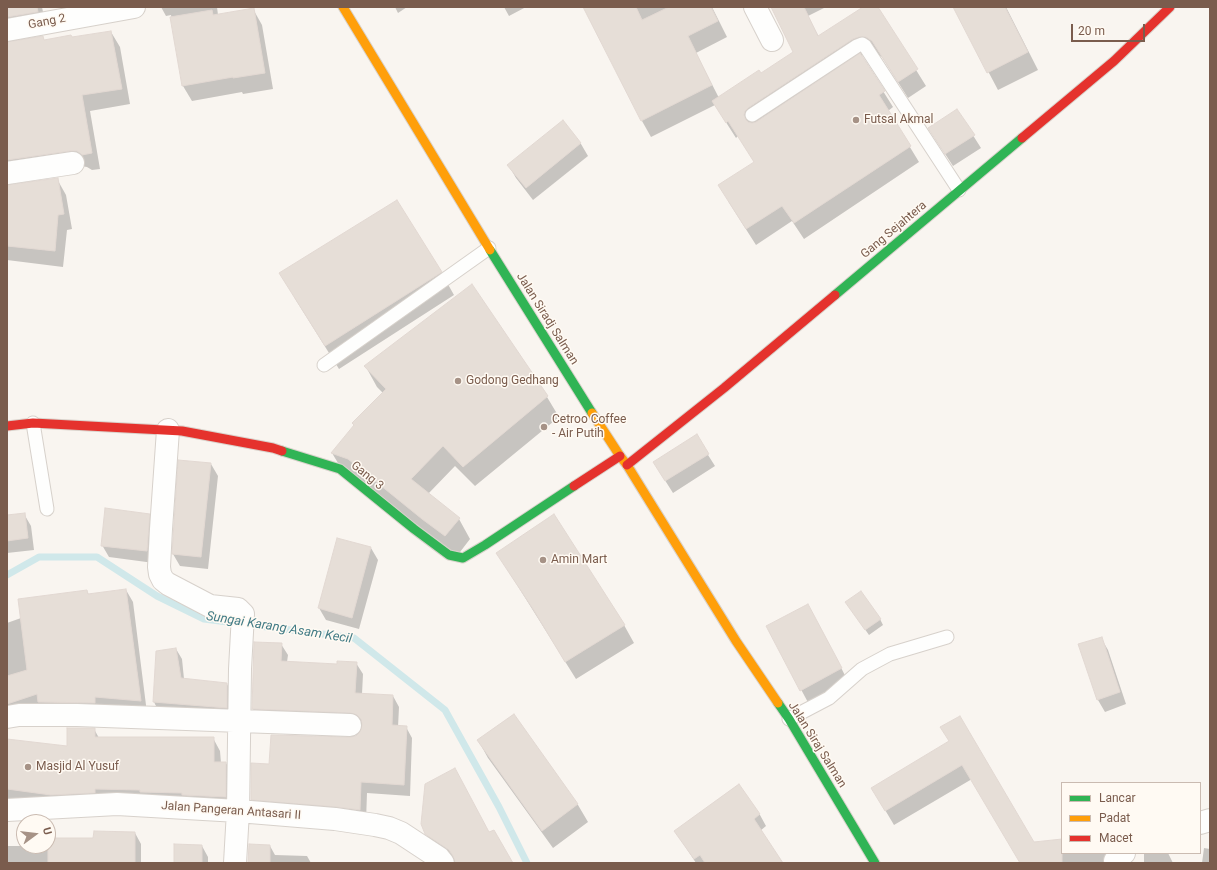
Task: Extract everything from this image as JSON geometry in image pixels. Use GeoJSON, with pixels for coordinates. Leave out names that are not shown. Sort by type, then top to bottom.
{"type":"FeatureCollection","features":[{"type":"Feature","properties":{"kind":"street","name":"Gang 2"},"geometry":{"type":"LineString","coordinates":[[7,30],[134,7]]}},
{"type":"Feature","properties":{"kind":"street","name":"Jalan Siradj Salman"},"geometry":{"type":"LineString","coordinates":[[343,7],[520,300],[620,456],[627,464],[736,641]]}},
{"type":"Feature","properties":{"kind":"street"},"geometry":{"type":"LineString","coordinates":[[755,7],[772,40]]}},
{"type":"Feature","properties":{"kind":"street","name":"Gang Sejahtera"},"geometry":{"type":"LineString","coordinates":[[627,464],[730,383],[1114,61],[1170,7]]}},
{"type":"Feature","properties":{"kind":"street"},"geometry":{"type":"LineString","coordinates":[[7,173],[73,163]]}},
{"type":"Feature","properties":{"kind":"street","name":"Gang 3"},"geometry":{"type":"LineString","coordinates":[[7,426],[33,423],[182,431],[273,448],[340,469],[414,529],[449,555],[463,558],[492,541],[620,456]]}},
{"type":"Feature","properties":{"kind":"street"},"geometry":{"type":"LineString","coordinates":[[168,430],[160,537],[160,574],[163,580],[168,584],[210,606],[236,608],[243,614],[238,811],[235,863]]}},
{"type":"Feature","properties":{"kind":"street","name":"Jalan Siraj Salman"},"geometry":{"type":"LineString","coordinates":[[736,641],[789,719],[875,863]]}},
{"type":"Feature","properties":{"kind":"street"},"geometry":{"type":"LineString","coordinates":[[7,717],[19,714],[77,715],[350,725]]}},
{"type":"Feature","properties":{"kind":"street","name":"Jalan Pangeran Antasari II"},"geometry":{"type":"LineString","coordinates":[[7,810],[117,804],[238,811],[335,819],[389,828],[401,833],[422,855],[439,858],[443,863]]}},
{"type":"Feature","properties":{"kind":"lane"},"geometry":{"type":"LineString","coordinates":[[752,115],[856,46],[862,44],[866,46],[959,190]]}},
{"type":"Feature","properties":{"kind":"lane"},"geometry":{"type":"LineString","coordinates":[[324,365],[489,248]]}},
{"type":"Feature","properties":{"kind":"lane"},"geometry":{"type":"LineString","coordinates":[[33,423],[47,509]]}},
{"type":"Feature","properties":{"kind":"lane"},"geometry":{"type":"LineString","coordinates":[[789,719],[828,698],[862,669],[890,654],[947,637]]}},
{"type":"Feature","properties":{"kind":"building"},"geometry":{"type":"Polygon","coordinates":[[[7,7],[37,7],[38,12],[7,17],[7,7]]]}},
{"type":"Feature","properties":{"kind":"building"},"geometry":{"type":"Polygon","coordinates":[[[583,7],[636,7],[642,20],[669,7],[711,7],[718,21],[688,36],[712,85],[641,121],[583,7]]]}},
{"type":"Feature","properties":{"kind":"building"},"geometry":{"type":"Polygon","coordinates":[[[771,7],[804,7],[818,36],[863,7],[878,7],[918,69],[898,82],[872,41],[866,37],[859,37],[853,39],[748,108],[744,115],[748,122],[756,122],[860,53],[885,91],[879,95],[911,146],[794,223],[782,206],[746,229],[718,185],[754,162],[728,121],[726,123],[712,101],[759,70],[761,73],[793,52],[771,7]]]}},
{"type":"Feature","properties":{"kind":"building"},"geometry":{"type":"Polygon","coordinates":[[[953,7],[1005,7],[1028,52],[987,73],[953,7]]]}},
{"type":"Feature","properties":{"kind":"building"},"geometry":{"type":"Polygon","coordinates":[[[254,8],[265,73],[182,86],[170,17],[212,10],[213,15],[254,8]]]}},
{"type":"Feature","properties":{"kind":"building"},"geometry":{"type":"Polygon","coordinates":[[[111,31],[122,89],[82,95],[92,153],[82,155],[77,151],[71,151],[7,160],[7,42],[43,36],[44,40],[71,35],[72,37],[111,31]]]}},
{"type":"Feature","properties":{"kind":"building"},"geometry":{"type":"Polygon","coordinates":[[[957,109],[975,135],[945,154],[928,128],[957,109]]]}},
{"type":"Feature","properties":{"kind":"building"},"geometry":{"type":"Polygon","coordinates":[[[563,120],[581,143],[526,188],[507,165],[563,120]]]}},
{"type":"Feature","properties":{"kind":"building"},"geometry":{"type":"Polygon","coordinates":[[[58,178],[64,214],[58,215],[55,251],[7,246],[7,185],[58,178]]]}},
{"type":"Feature","properties":{"kind":"building"},"geometry":{"type":"Polygon","coordinates":[[[397,200],[442,272],[325,346],[279,273],[397,200]]]}},
{"type":"Feature","properties":{"kind":"building","name":"Godong Gedhang"},"geometry":{"type":"Polygon","coordinates":[[[472,284],[548,396],[463,467],[443,446],[411,479],[460,518],[445,536],[348,459],[331,453],[354,425],[352,423],[386,389],[364,366],[472,284]]]}},
{"type":"Feature","properties":{"kind":"building"},"geometry":{"type":"Polygon","coordinates":[[[697,434],[709,454],[665,481],[653,462],[697,434]]]}},
{"type":"Feature","properties":{"kind":"building"},"geometry":{"type":"Polygon","coordinates":[[[178,460],[211,463],[201,557],[172,554],[178,460]]]}},
{"type":"Feature","properties":{"kind":"building"},"geometry":{"type":"Polygon","coordinates":[[[105,508],[150,514],[147,551],[101,546],[105,508]]]}},
{"type":"Feature","properties":{"kind":"building"},"geometry":{"type":"Polygon","coordinates":[[[25,513],[28,538],[7,541],[7,515],[25,513]]]}},
{"type":"Feature","properties":{"kind":"building"},"geometry":{"type":"Polygon","coordinates":[[[554,514],[625,625],[565,662],[533,609],[496,553],[554,514]]]}},
{"type":"Feature","properties":{"kind":"building"},"geometry":{"type":"Polygon","coordinates":[[[337,538],[371,547],[352,618],[318,608],[337,538]]]}},
{"type":"Feature","properties":{"kind":"building"},"geometry":{"type":"Polygon","coordinates":[[[126,589],[141,701],[95,697],[95,703],[38,702],[37,694],[7,704],[7,676],[27,670],[18,599],[87,590],[88,594],[126,589]]]}},
{"type":"Feature","properties":{"kind":"building"},"geometry":{"type":"Polygon","coordinates":[[[861,591],[881,619],[865,630],[845,602],[861,591]]]}},
{"type":"Feature","properties":{"kind":"building"},"geometry":{"type":"Polygon","coordinates":[[[808,604],[842,668],[800,691],[766,626],[808,604]]]}},
{"type":"Feature","properties":{"kind":"building"},"geometry":{"type":"Polygon","coordinates":[[[1102,637],[1120,692],[1097,700],[1078,644],[1102,637]]]}},
{"type":"Feature","properties":{"kind":"building"},"geometry":{"type":"Polygon","coordinates":[[[254,642],[282,643],[281,661],[337,664],[337,661],[357,662],[355,693],[393,695],[392,725],[407,726],[404,785],[361,782],[360,810],[251,800],[251,763],[269,764],[271,735],[350,737],[356,736],[360,732],[362,725],[361,719],[357,715],[350,713],[252,709],[254,642]]]}},
{"type":"Feature","properties":{"kind":"building"},"geometry":{"type":"Polygon","coordinates":[[[176,648],[181,678],[227,683],[227,708],[153,702],[156,651],[176,648]]]}},
{"type":"Feature","properties":{"kind":"building"},"geometry":{"type":"Polygon","coordinates":[[[514,714],[578,804],[542,831],[477,740],[514,714]]]}},
{"type":"Feature","properties":{"kind":"building"},"geometry":{"type":"Polygon","coordinates":[[[960,716],[1034,842],[1061,839],[1062,863],[1020,863],[962,765],[885,811],[871,788],[949,741],[940,727],[960,716]]]}},
{"type":"Feature","properties":{"kind":"building"},"geometry":{"type":"Polygon","coordinates":[[[67,728],[95,728],[95,737],[214,737],[214,762],[226,762],[226,797],[182,795],[182,793],[140,792],[140,790],[95,789],[95,793],[51,795],[7,789],[7,739],[67,746],[67,728]]]}},
{"type":"Feature","properties":{"kind":"building"},"geometry":{"type":"Polygon","coordinates":[[[455,768],[489,832],[494,830],[513,863],[455,863],[449,850],[425,834],[421,824],[425,784],[455,768]]]}},
{"type":"Feature","properties":{"kind":"building"},"geometry":{"type":"Polygon","coordinates":[[[739,784],[760,814],[754,819],[783,863],[705,863],[700,855],[694,859],[674,831],[739,784]]]}},
{"type":"Feature","properties":{"kind":"building"},"geometry":{"type":"Polygon","coordinates":[[[94,831],[135,832],[135,863],[48,863],[48,854],[56,854],[56,838],[93,838],[94,831]]]}},
{"type":"Feature","properties":{"kind":"building"},"geometry":{"type":"Polygon","coordinates":[[[174,844],[202,845],[202,863],[174,863],[174,844]]]}},
{"type":"Feature","properties":{"kind":"building"},"geometry":{"type":"Polygon","coordinates":[[[249,844],[270,845],[270,863],[248,863],[249,844]]]}},
{"type":"Feature","properties":{"kind":"waterway","name":"Sungai Karang Asam Kecil"},"geometry":{"type":"LineString","coordinates":[[7,575],[39,557],[97,557],[157,596],[204,619],[354,638],[445,710],[499,807],[527,863]]}},
{"type":"Feature","properties":{"kind":"traffic: fast"},"geometry":{"type":"LineString","coordinates":[[835,295],[1022,138]]}},
{"type":"Feature","properties":{"kind":"traffic: fast"},"geometry":{"type":"LineString","coordinates":[[490,250],[592,413]]}},
{"type":"Feature","properties":{"kind":"traffic: fast"},"geometry":{"type":"LineString","coordinates":[[282,451],[340,469],[414,529],[449,555],[463,558],[574,486]]}},
{"type":"Feature","properties":{"kind":"traffic: fast"},"geometry":{"type":"LineString","coordinates":[[778,703],[875,863]]}},
{"type":"Feature","properties":{"kind":"traffic: slow"},"geometry":{"type":"LineString","coordinates":[[343,7],[490,250]]}},
{"type":"Feature","properties":{"kind":"traffic: slow"},"geometry":{"type":"LineString","coordinates":[[592,413],[627,465],[736,641],[778,703]]}},
{"type":"Feature","properties":{"kind":"traffic: jam"},"geometry":{"type":"LineString","coordinates":[[1022,138],[1114,61],[1170,7]]}},
{"type":"Feature","properties":{"kind":"traffic: jam"},"geometry":{"type":"LineString","coordinates":[[627,465],[724,388],[835,295]]}},
{"type":"Feature","properties":{"kind":"traffic: jam"},"geometry":{"type":"LineString","coordinates":[[7,426],[33,423],[182,431],[282,451]]}},
{"type":"Feature","properties":{"kind":"traffic: jam"},"geometry":{"type":"LineString","coordinates":[[574,486],[620,456]]}},
{"type":"Feature","properties":{"kind":"place","name":"Futsal Akmal"},"geometry":{"type":"Point","coordinates":[856,120]}},
{"type":"Feature","properties":{"kind":"place","name":"Godong Gedhang"},"geometry":{"type":"Point","coordinates":[458,381]}},
{"type":"Feature","properties":{"kind":"place","name":"Cetroo Coffee - Air Putih"},"geometry":{"type":"Point","coordinates":[544,427]}},
{"type":"Feature","properties":{"kind":"place","name":"Amin Mart"},"geometry":{"type":"Point","coordinates":[543,560]}},
{"type":"Feature","properties":{"kind":"place","name":"Masjid Al Yusuf"},"geometry":{"type":"Point","coordinates":[28,767]}}]}
